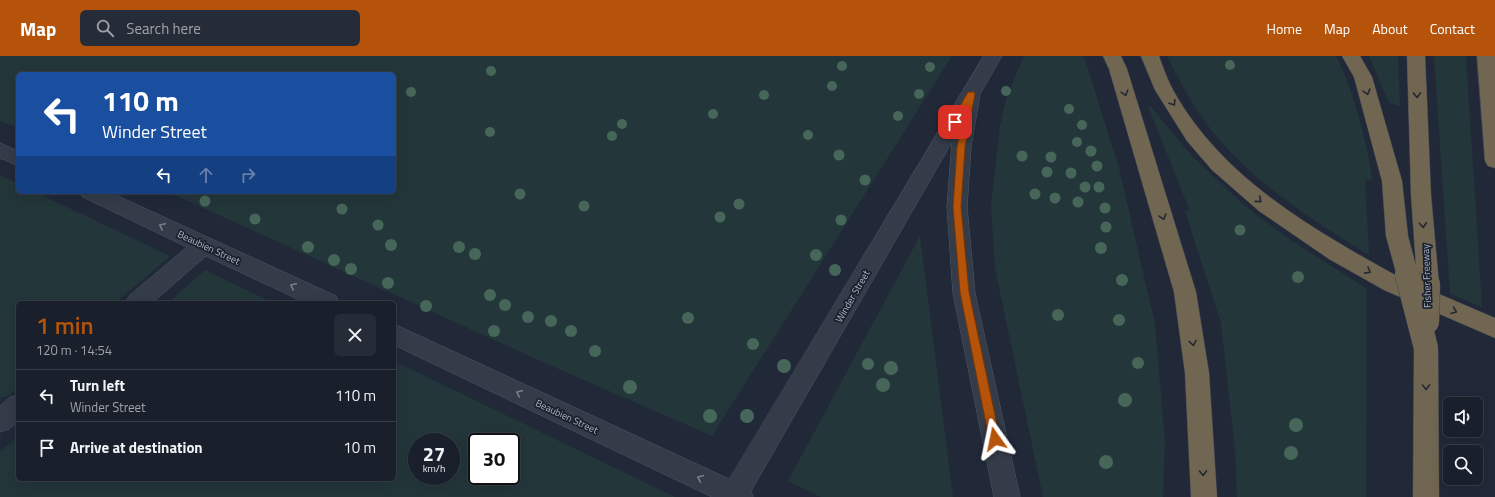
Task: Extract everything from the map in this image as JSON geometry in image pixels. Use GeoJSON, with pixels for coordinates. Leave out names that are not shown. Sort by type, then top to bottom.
{"type":"FeatureCollection","features":[{"type":"Feature","properties":{"kind":"highway"},"geometry":{"type":"LineString","coordinates":[[1112,56],[1118,69],[1156,190],[1185,292],[1197,373],[1204,497]]}},
{"type":"Feature","properties":{"kind":"highway"},"geometry":{"type":"LineString","coordinates":[[1150,56],[1164,90],[1194,136],[1219,165],[1266,206],[1337,253],[1392,284],[1495,328]]}},
{"type":"Feature","properties":{"kind":"highway"},"geometry":{"type":"LineString","coordinates":[[1351,56],[1362,76],[1392,181],[1398,236],[1426,348]]}},
{"type":"Feature","properties":{"kind":"highway","name":"Fisher Freeway"},"geometry":{"type":"LineString","coordinates":[[1416,56],[1421,195],[1428,284],[1426,348],[1426,497]]}},
{"type":"Feature","properties":{"kind":"highway"},"geometry":{"type":"LineString","coordinates":[[1486,56],[1495,160]]}},
{"type":"Feature","properties":{"kind":"street","name":"Winder Street"},"geometry":{"type":"LineString","coordinates":[[736,496],[993,56]]}},
{"type":"Feature","properties":{"kind":"street"},"geometry":{"type":"LineString","coordinates":[[971,94],[961,147],[957,207],[964,285],[1007,497]]}},
{"type":"Feature","properties":{"kind":"street","name":"Beaubien Street"},"geometry":{"type":"LineString","coordinates":[[94,194],[324,301]]}},
{"type":"Feature","properties":{"kind":"street"},"geometry":{"type":"LineString","coordinates":[[139,301],[204,245]]}},
{"type":"Feature","properties":{"kind":"street","name":"Beaubien Street"},"geometry":{"type":"LineString","coordinates":[[396,335],[736,496]]}},
{"type":"Feature","properties":{"kind":"street"},"geometry":{"type":"LineString","coordinates":[[0,422],[16,408]]}},
{"type":"Feature","properties":{"kind":"green space"},"geometry":{"type":"Polygon","coordinates":[[[0,56],[952,56],[712,436],[554,367],[172,194],[396,194],[396,72],[16,72],[16,126],[0,121],[0,56]]]}},
{"type":"Feature","properties":{"kind":"green space"},"geometry":{"type":"Polygon","coordinates":[[[1024,56],[1084,56],[1119,168],[1155,324],[1165,442],[1163,497],[1043,497],[995,268],[991,205],[1000,126],[1007,96],[1024,56]]]}},
{"type":"Feature","properties":{"kind":"green space"},"geometry":{"type":"Polygon","coordinates":[[[1167,56],[1336,56],[1354,100],[1366,146],[1372,177],[1371,181],[1365,180],[1369,255],[1310,218],[1273,190],[1238,160],[1222,143],[1198,112],[1167,56]]]}},
{"type":"Feature","properties":{"kind":"green space"},"geometry":{"type":"Polygon","coordinates":[[[1369,56],[1398,56],[1400,106],[1389,103],[1369,56]]]}},
{"type":"Feature","properties":{"kind":"green space"},"geometry":{"type":"Polygon","coordinates":[[[1434,56],[1466,56],[1482,307],[1450,294],[1434,56]]]}},
{"type":"Feature","properties":{"kind":"green space"},"geometry":{"type":"Polygon","coordinates":[[[1148,106],[1151,107],[1191,155],[1245,206],[1289,239],[1367,289],[1366,497],[1237,497],[1235,450],[1221,323],[1185,211],[1189,209],[1148,106]]]}},
{"type":"Feature","properties":{"kind":"green space"},"geometry":{"type":"Polygon","coordinates":[[[0,175],[16,183],[16,194],[39,194],[168,255],[169,257],[117,301],[16,301],[16,389],[8,396],[0,398],[0,175]]]}},
{"type":"Feature","properties":{"kind":"green space"},"geometry":{"type":"Polygon","coordinates":[[[920,236],[953,497],[821,497],[788,481],[920,236]]]}},
{"type":"Feature","properties":{"kind":"green space"},"geometry":{"type":"Polygon","coordinates":[[[205,270],[270,301],[170,301],[205,270]]]}},
{"type":"Feature","properties":{"kind":"green space"},"geometry":{"type":"Polygon","coordinates":[[[396,362],[675,497],[0,497],[0,452],[16,438],[16,481],[396,481],[396,362]]]}},
{"type":"Feature","properties":{"kind":"route"},"geometry":{"type":"LineString","coordinates":[[955,122],[971,94],[961,147],[957,207],[964,292],[995,439]]}}]}
